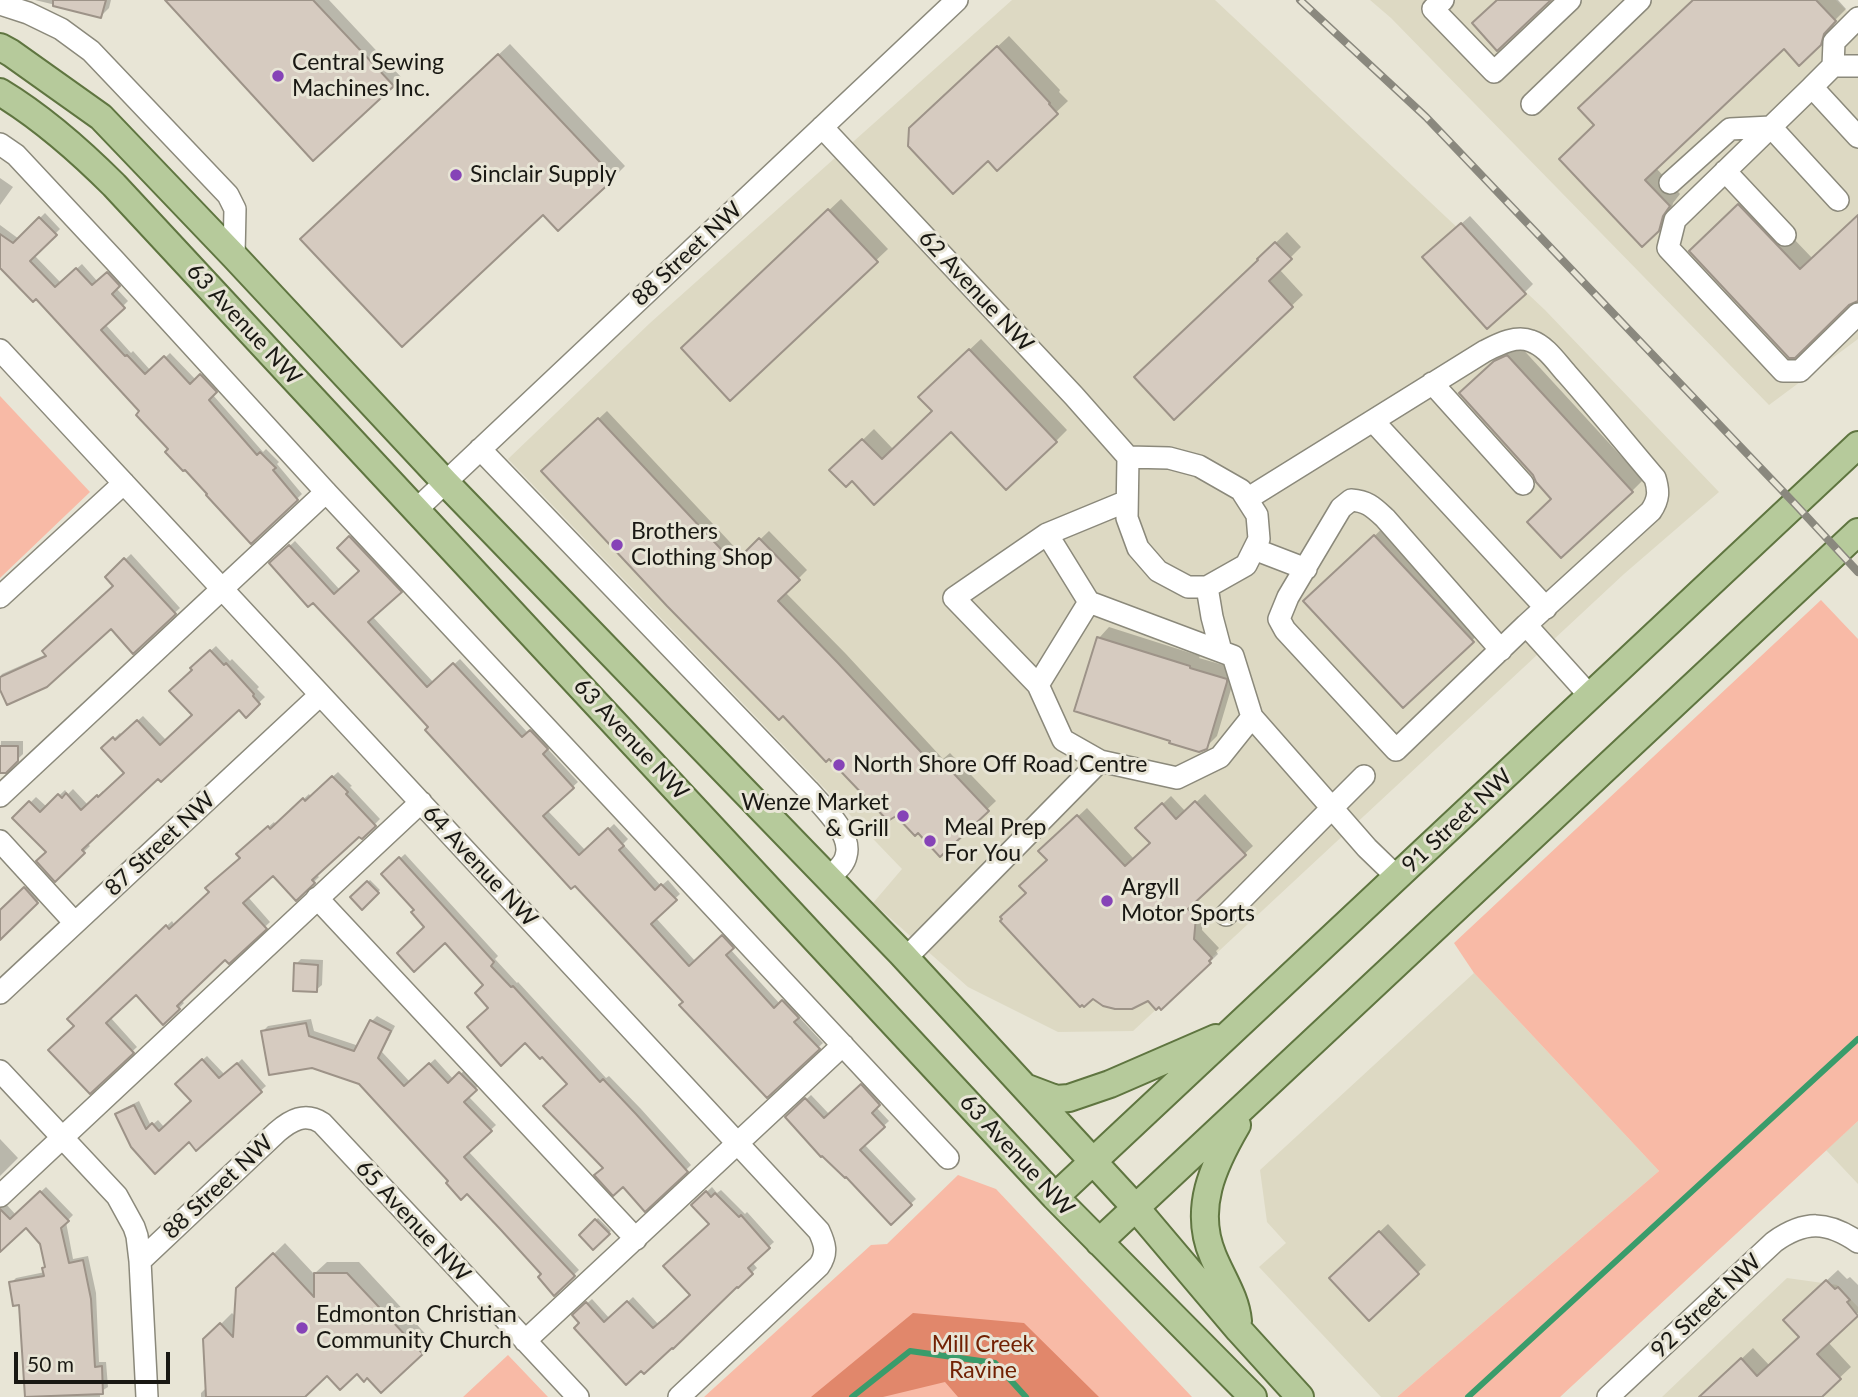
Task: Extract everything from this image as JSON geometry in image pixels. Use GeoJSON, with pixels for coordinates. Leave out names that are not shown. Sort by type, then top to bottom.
{"type":"FeatureCollection","features":[{"type":"Feature","properties":{"kind":"main road","name":"63 Avenue NW"},"geometry":{"type":"LineString","coordinates":[[6,50],[101,117],[445,482],[906,958],[1135,1207],[1239,1330],[1300,1397]]}},
{"type":"Feature","properties":{"kind":"main road","name":"63 Avenue NW"},"geometry":{"type":"LineString","coordinates":[[0,92],[55,131],[98,169],[1055,1197],[1253,1397]]}},
{"type":"Feature","properties":{"kind":"main road","name":"91 Street NW"},"geometry":{"type":"LineString","coordinates":[[1055,1197],[1858,445]]}},
{"type":"Feature","properties":{"kind":"main road"},"geometry":{"type":"LineString","coordinates":[[1099,1242],[1858,532]]}},
{"type":"Feature","properties":{"kind":"main road"},"geometry":{"type":"LineString","coordinates":[[1023,1087],[1056,1099],[1069,1098],[1110,1084],[1234,1031]]}},
{"type":"Feature","properties":{"kind":"main road"},"geometry":{"type":"LineString","coordinates":[[1239,1330],[1237,1310],[1205,1234],[1204,1206],[1219,1154],[1250,1102]]}},
{"type":"Feature","properties":{"kind":"street","name":"88 Street NW"},"geometry":{"type":"LineString","coordinates":[[416,509],[957,0]]}},
{"type":"Feature","properties":{"kind":"street"},"geometry":{"type":"LineString","coordinates":[[1432,3],[1494,72],[1570,0]]}},
{"type":"Feature","properties":{"kind":"street"},"geometry":{"type":"LineString","coordinates":[[1532,104],[1640,0]]}},
{"type":"Feature","properties":{"kind":"street","name":"63 Avenue NW"},"geometry":{"type":"LineString","coordinates":[[0,4],[61,29],[91,51],[228,195],[235,209],[234,256]]}},
{"type":"Feature","properties":{"kind":"street"},"geometry":{"type":"LineString","coordinates":[[1858,18],[1834,41],[1833,66],[1675,220],[1668,248],[1783,371],[1800,371],[1858,314]]}},
{"type":"Feature","properties":{"kind":"street"},"geometry":{"type":"LineString","coordinates":[[1833,66],[1858,66]]}},
{"type":"Feature","properties":{"kind":"street"},"geometry":{"type":"LineString","coordinates":[[1812,88],[1858,137]]}},
{"type":"Feature","properties":{"kind":"street","name":"62 Avenue NW"},"geometry":{"type":"LineString","coordinates":[[822,127],[1128,457]]}},
{"type":"Feature","properties":{"kind":"street"},"geometry":{"type":"LineString","coordinates":[[1670,183],[1730,129],[1771,127]]}},
{"type":"Feature","properties":{"kind":"street"},"geometry":{"type":"LineString","coordinates":[[1771,127],[1838,201]]}},
{"type":"Feature","properties":{"kind":"street"},"geometry":{"type":"LineString","coordinates":[[0,144],[16,155],[326,492],[948,1158]]}},
{"type":"Feature","properties":{"kind":"street"},"geometry":{"type":"LineString","coordinates":[[1726,171],[1785,235]]}},
{"type":"Feature","properties":{"kind":"street"},"geometry":{"type":"LineString","coordinates":[[1247,499],[1485,351],[1504,342],[1522,339],[1533,341],[1548,353],[1655,478],[1659,490],[1657,502],[1651,511],[1396,750],[1285,630],[1279,619],[1288,597],[1341,508],[1351,500],[1362,501],[1385,518],[1501,650]]}},
{"type":"Feature","properties":{"kind":"street","name":"64 Avenue NW"},"geometry":{"type":"LineString","coordinates":[[0,350],[819,1231],[825,1246],[820,1266],[679,1397]]}},
{"type":"Feature","properties":{"kind":"street"},"geometry":{"type":"LineString","coordinates":[[1432,383],[1523,484]]}},
{"type":"Feature","properties":{"kind":"street"},"geometry":{"type":"LineString","coordinates":[[1373,421],[1546,608]]}},
{"type":"Feature","properties":{"kind":"street"},"geometry":{"type":"LineString","coordinates":[[480,449],[834,820],[846,840],[847,855],[842,865],[828,878]]}},
{"type":"Feature","properties":{"kind":"street"},"geometry":{"type":"LineString","coordinates":[[1128,457],[1169,458],[1199,466],[1241,489],[1257,515],[1259,539],[1246,565],[1207,587],[1188,587],[1158,570],[1138,548],[1127,518],[1128,457]]}},
{"type":"Feature","properties":{"kind":"street"},"geometry":{"type":"LineString","coordinates":[[0,597],[124,483]]}},
{"type":"Feature","properties":{"kind":"street"},"geometry":{"type":"LineString","coordinates":[[0,796],[326,492]]}},
{"type":"Feature","properties":{"kind":"street"},"geometry":{"type":"LineString","coordinates":[[1127,501],[1047,534],[954,598],[1038,685],[1063,740],[1100,761],[1177,778],[1220,757],[1252,717]]}},
{"type":"Feature","properties":{"kind":"street"},"geometry":{"type":"LineString","coordinates":[[1047,534],[1089,602],[1233,656],[1252,717],[1367,848],[1397,877]]}},
{"type":"Feature","properties":{"kind":"street"},"geometry":{"type":"LineString","coordinates":[[1254,549],[1306,569]]}},
{"type":"Feature","properties":{"kind":"street"},"geometry":{"type":"LineString","coordinates":[[1207,587],[1221,651]]}},
{"type":"Feature","properties":{"kind":"street"},"geometry":{"type":"LineString","coordinates":[[1038,685],[1089,602]]}},
{"type":"Feature","properties":{"kind":"street"},"geometry":{"type":"LineString","coordinates":[[1527,625],[1590,696]]}},
{"type":"Feature","properties":{"kind":"street","name":"87 Street NW"},"geometry":{"type":"LineString","coordinates":[[0,993],[320,695]]}},
{"type":"Feature","properties":{"kind":"street"},"geometry":{"type":"LineString","coordinates":[[906,958],[1100,761]]}},
{"type":"Feature","properties":{"kind":"street"},"geometry":{"type":"LineString","coordinates":[[1226,915],[1364,776]]}},
{"type":"Feature","properties":{"kind":"street"},"geometry":{"type":"LineString","coordinates":[[0,1196],[421,802]]}},
{"type":"Feature","properties":{"kind":"street"},"geometry":{"type":"LineString","coordinates":[[0,841],[75,923]]}},
{"type":"Feature","properties":{"kind":"street"},"geometry":{"type":"LineString","coordinates":[[317,898],[636,1239]]}},
{"type":"Feature","properties":{"kind":"street"},"geometry":{"type":"LineString","coordinates":[[525,1341],[843,1045]]}},
{"type":"Feature","properties":{"kind":"street"},"geometry":{"type":"LineString","coordinates":[[0,1071],[123,1205],[137,1236],[148,1397]]}},
{"type":"Feature","properties":{"kind":"street","name":"88 Street NW"},"geometry":{"type":"LineString","coordinates":[[140,1261],[277,1132],[299,1118]]}},
{"type":"Feature","properties":{"kind":"street","name":"65 Avenue NW"},"geometry":{"type":"LineString","coordinates":[[299,1118],[315,1118],[322,1124],[578,1397]]}},
{"type":"Feature","properties":{"kind":"street","name":"92 Street NW"},"geometry":{"type":"LineString","coordinates":[[1608,1397],[1774,1242],[1796,1229],[1826,1226],[1842,1231],[1858,1242]]}},
{"type":"Feature","properties":{"kind":"shaded area"},"geometry":{"type":"Polygon","coordinates":[[[1012,0],[1215,0],[1545,310],[1719,492],[1624,574],[1133,1031],[1058,1032],[968,987],[873,903],[902,869],[508,459],[650,323],[1012,0]]]}},
{"type":"Feature","properties":{"kind":"shaded area"},"geometry":{"type":"Polygon","coordinates":[[[1370,0],[1836,0],[1858,22],[1858,339],[1769,405],[1391,18],[1370,0]]]}},
{"type":"Feature","properties":{"kind":"shaded area"},"geometry":{"type":"Polygon","coordinates":[[[1474,973],[1659,1171],[1397,1397],[1381,1397],[1259,1267],[1286,1243],[1267,1222],[1260,1170],[1474,973]]]}},
{"type":"Feature","properties":{"kind":"shaded area"},"geometry":{"type":"Polygon","coordinates":[[[1858,1121],[1858,1184],[1826,1150],[1858,1121]]]}},
{"type":"Feature","properties":{"kind":"shaded area"},"geometry":{"type":"Polygon","coordinates":[[[1787,1278],[1837,1285],[1858,1307],[1858,1397],[1662,1397],[1787,1278]]]}},
{"type":"Feature","properties":{"kind":"green space"},"geometry":{"type":"Polygon","coordinates":[[[0,396],[90,492],[0,578],[0,396]]]}},
{"type":"Feature","properties":{"kind":"green space"},"geometry":{"type":"Polygon","coordinates":[[[1821,600],[1858,639],[1858,1121],[1560,1397],[1397,1397],[1659,1171],[1474,973],[1454,943],[1821,600]]]}},
{"type":"Feature","properties":{"kind":"green space"},"geometry":{"type":"Polygon","coordinates":[[[958,1175],[996,1189],[1192,1397],[704,1397],[871,1245],[887,1244],[958,1175]]]}},
{"type":"Feature","properties":{"kind":"green space","name":"Mill Creek Ravine"},"geometry":{"type":"Polygon","coordinates":[[[913,1313],[1024,1323],[1099,1397],[958,1397],[945,1382],[883,1397],[811,1397],[913,1313]]]}},
{"type":"Feature","properties":{"kind":"green space"},"geometry":{"type":"Polygon","coordinates":[[[508,1355],[548,1397],[463,1397],[508,1355]]]}},
{"type":"Feature","properties":{"kind":"building"},"geometry":{"type":"Polygon","coordinates":[[[53,0],[106,0],[101,18],[53,6],[53,0]]]}},
{"type":"Feature","properties":{"kind":"building"},"geometry":{"type":"Polygon","coordinates":[[[165,0],[313,0],[394,86],[313,161],[165,0]]]}},
{"type":"Feature","properties":{"kind":"building"},"geometry":{"type":"Polygon","coordinates":[[[1497,0],[1551,0],[1497,51],[1472,23],[1497,0]]]}},
{"type":"Feature","properties":{"kind":"building"},"geometry":{"type":"Polygon","coordinates":[[[1693,0],[1816,0],[1836,21],[1824,34],[1821,45],[1799,66],[1784,49],[1645,180],[1670,206],[1663,216],[1659,231],[1642,247],[1559,159],[1594,125],[1578,108],[1693,0]]]}},
{"type":"Feature","properties":{"kind":"building"},"geometry":{"type":"Polygon","coordinates":[[[997,46],[1058,114],[997,171],[988,161],[953,194],[908,146],[909,128],[997,46]]]}},
{"type":"Feature","properties":{"kind":"building"},"geometry":{"type":"Polygon","coordinates":[[[498,54],[615,178],[558,231],[543,215],[402,347],[300,239],[498,54]]]}},
{"type":"Feature","properties":{"kind":"building"},"geometry":{"type":"Polygon","coordinates":[[[1738,204],[1800,269],[1858,215],[1858,301],[1849,305],[1795,358],[1789,358],[1689,251],[1738,204]]]}},
{"type":"Feature","properties":{"kind":"building"},"geometry":{"type":"Polygon","coordinates":[[[828,209],[878,262],[730,401],[681,348],[828,209]]]}},
{"type":"Feature","properties":{"kind":"building"},"geometry":{"type":"Polygon","coordinates":[[[39,217],[57,235],[30,261],[55,287],[76,268],[92,285],[107,272],[120,286],[112,294],[125,308],[101,330],[145,374],[164,356],[190,384],[200,374],[217,392],[209,400],[257,455],[260,452],[276,468],[273,470],[298,500],[251,544],[185,470],[165,452],[168,449],[136,415],[139,411],[36,299],[33,302],[0,268],[0,234],[13,243],[39,217]]]}},
{"type":"Feature","properties":{"kind":"building"},"geometry":{"type":"Polygon","coordinates":[[[1461,223],[1526,294],[1487,329],[1422,257],[1461,223]]]}},
{"type":"Feature","properties":{"kind":"building"},"geometry":{"type":"Polygon","coordinates":[[[1275,242],[1292,259],[1269,281],[1293,307],[1174,420],[1134,377],[1275,242]]]}},
{"type":"Feature","properties":{"kind":"building"},"geometry":{"type":"Polygon","coordinates":[[[969,349],[1057,442],[1006,490],[951,432],[874,505],[852,481],[846,487],[829,470],[862,439],[882,459],[932,411],[918,397],[969,349]]]}},
{"type":"Feature","properties":{"kind":"building"},"geometry":{"type":"Polygon","coordinates":[[[1507,355],[1633,492],[1561,558],[1527,522],[1551,499],[1533,475],[1459,393],[1494,361],[1507,355]]]}},
{"type":"Feature","properties":{"kind":"building"},"geometry":{"type":"Polygon","coordinates":[[[598,418],[734,563],[759,538],[800,580],[778,601],[934,766],[941,760],[989,811],[940,857],[918,833],[915,836],[896,816],[888,821],[829,759],[826,762],[783,716],[779,720],[667,606],[541,471],[598,418]]]}},
{"type":"Feature","properties":{"kind":"building"},"geometry":{"type":"Polygon","coordinates":[[[1374,535],[1474,642],[1403,708],[1303,601],[1374,535]]]}},
{"type":"Feature","properties":{"kind":"building"},"geometry":{"type":"Polygon","coordinates":[[[349,536],[402,592],[368,622],[427,687],[453,663],[522,737],[530,730],[548,749],[543,754],[574,788],[543,816],[579,855],[608,828],[624,846],[619,850],[655,890],[661,884],[677,900],[651,924],[689,966],[722,935],[734,948],[726,955],[774,1008],[782,1000],[799,1018],[794,1022],[820,1049],[767,1098],[679,1005],[683,1002],[644,960],[575,886],[571,889],[425,730],[428,727],[345,637],[313,603],[308,607],[269,563],[289,545],[334,594],[359,571],[337,548],[349,536]]]}},
{"type":"Feature","properties":{"kind":"building"},"geometry":{"type":"Polygon","coordinates":[[[124,558],[176,614],[133,654],[111,629],[47,687],[7,705],[0,690],[0,677],[46,656],[42,651],[113,586],[105,577],[124,558]]]}},
{"type":"Feature","properties":{"kind":"building"},"geometry":{"type":"Polygon","coordinates":[[[1097,637],[1227,679],[1207,749],[1199,752],[1074,711],[1097,637]]]}},
{"type":"Feature","properties":{"kind":"building"},"geometry":{"type":"Polygon","coordinates":[[[210,650],[224,665],[226,663],[260,704],[246,718],[239,710],[161,782],[158,779],[82,850],[85,853],[55,882],[36,861],[46,852],[12,818],[29,801],[40,812],[58,794],[62,798],[66,793],[81,810],[97,795],[98,797],[124,773],[101,748],[113,737],[115,740],[137,720],[160,745],[192,715],[169,691],[210,650]]]}},
{"type":"Feature","properties":{"kind":"building"},"geometry":{"type":"Polygon","coordinates":[[[0,746],[18,746],[18,761],[6,773],[0,773],[0,746]]]}},
{"type":"Feature","properties":{"kind":"building"},"geometry":{"type":"Polygon","coordinates":[[[332,776],[376,826],[362,839],[359,837],[312,880],[315,883],[296,901],[273,876],[243,903],[267,929],[229,964],[225,960],[177,1006],[180,1009],[163,1025],[136,995],[106,1023],[134,1053],[90,1094],[48,1050],[74,1026],[67,1019],[166,925],[169,929],[209,892],[205,888],[240,858],[236,854],[268,826],[270,829],[303,798],[305,801],[332,776]]]}},
{"type":"Feature","properties":{"kind":"building","name":"Argyll Motor Sports"},"geometry":{"type":"Polygon","coordinates":[[[1195,801],[1246,855],[1188,909],[1196,917],[1194,939],[1212,958],[1209,961],[1211,963],[1161,1010],[1159,1007],[1156,1010],[1148,1001],[1132,1009],[1115,1009],[1103,1006],[1093,999],[1080,1007],[1000,921],[1000,917],[1026,893],[1019,886],[1047,860],[1038,851],[1077,815],[1125,866],[1150,843],[1135,828],[1162,803],[1176,819],[1195,801]]]}},
{"type":"Feature","properties":{"kind":"building"},"geometry":{"type":"Polygon","coordinates":[[[399,857],[494,962],[491,966],[513,986],[600,1082],[603,1079],[688,1172],[645,1212],[623,1187],[613,1196],[594,1175],[603,1168],[543,1106],[567,1084],[542,1057],[540,1059],[525,1043],[501,1066],[467,1027],[488,1008],[475,993],[483,985],[445,943],[414,972],[397,953],[424,927],[411,912],[414,910],[381,874],[399,857]]]}},
{"type":"Feature","properties":{"kind":"building"},"geometry":{"type":"Polygon","coordinates":[[[367,881],[379,893],[362,910],[350,897],[367,881]]]}},
{"type":"Feature","properties":{"kind":"building"},"geometry":{"type":"Polygon","coordinates":[[[24,887],[38,903],[0,940],[0,910],[24,887]]]}},
{"type":"Feature","properties":{"kind":"building"},"geometry":{"type":"Polygon","coordinates":[[[294,963],[318,965],[317,992],[293,991],[294,963]]]}},
{"type":"Feature","properties":{"kind":"building"},"geometry":{"type":"Polygon","coordinates":[[[370,1020],[391,1031],[378,1058],[404,1086],[429,1063],[448,1083],[459,1072],[477,1090],[464,1102],[492,1131],[464,1157],[575,1276],[554,1296],[538,1277],[541,1274],[501,1230],[467,1194],[461,1200],[446,1183],[448,1181],[359,1084],[312,1068],[269,1075],[261,1031],[306,1023],[309,1036],[354,1051],[370,1020]]]}},
{"type":"Feature","properties":{"kind":"building"},"geometry":{"type":"Polygon","coordinates":[[[202,1059],[219,1078],[237,1063],[262,1092],[196,1151],[189,1142],[155,1174],[131,1147],[115,1114],[134,1105],[146,1129],[152,1123],[159,1131],[191,1101],[175,1084],[202,1059]]]}},
{"type":"Feature","properties":{"kind":"building"},"geometry":{"type":"Polygon","coordinates":[[[861,1084],[880,1105],[872,1113],[885,1127],[860,1150],[912,1205],[891,1225],[846,1177],[821,1157],[785,1117],[805,1098],[824,1118],[861,1084]]]}},
{"type":"Feature","properties":{"kind":"building"},"geometry":{"type":"Polygon","coordinates":[[[40,1191],[69,1221],[61,1228],[69,1263],[83,1260],[91,1299],[95,1367],[102,1366],[103,1394],[25,1397],[19,1305],[13,1306],[9,1282],[44,1276],[42,1268],[45,1267],[40,1244],[26,1228],[0,1252],[0,1209],[10,1219],[40,1191]]]}},
{"type":"Feature","properties":{"kind":"building"},"geometry":{"type":"Polygon","coordinates":[[[706,1191],[711,1197],[715,1193],[739,1217],[741,1215],[770,1248],[748,1268],[753,1274],[673,1349],[644,1374],[641,1371],[626,1385],[574,1328],[579,1323],[572,1315],[586,1302],[604,1322],[627,1301],[653,1328],[690,1295],[663,1266],[709,1224],[691,1205],[706,1191]]]}},
{"type":"Feature","properties":{"kind":"building"},"geometry":{"type":"Polygon","coordinates":[[[595,1219],[610,1234],[593,1250],[579,1235],[595,1219]]]}},
{"type":"Feature","properties":{"kind":"building"},"geometry":{"type":"Polygon","coordinates":[[[1379,1231],[1419,1274],[1369,1321],[1329,1278],[1379,1231]]]}},
{"type":"Feature","properties":{"kind":"building","name":"Edmonton Christian Community Church"},"geometry":{"type":"Polygon","coordinates":[[[273,1253],[314,1297],[314,1273],[347,1273],[423,1354],[381,1393],[367,1378],[364,1382],[357,1374],[340,1390],[327,1376],[305,1397],[206,1397],[203,1339],[220,1323],[233,1337],[236,1288],[273,1253]]]}},
{"type":"Feature","properties":{"kind":"building"},"geometry":{"type":"Polygon","coordinates":[[[1826,1280],[1835,1289],[1838,1287],[1850,1300],[1847,1302],[1858,1316],[1817,1354],[1841,1379],[1822,1397],[1699,1397],[1741,1358],[1757,1376],[1799,1337],[1783,1320],[1826,1280]]]}},
{"type":"Feature","properties":{"kind":"waterway"},"geometry":{"type":"LineString","coordinates":[[1468,1397],[1858,1039]]}},
{"type":"Feature","properties":{"kind":"waterway"},"geometry":{"type":"LineString","coordinates":[[852,1397],[910,1351],[995,1363],[1026,1397]]}},
{"type":"Feature","properties":{"kind":"railway"},"geometry":{"type":"LineString","coordinates":[[1300,0],[1426,117],[1858,572]]}},
{"type":"Feature","properties":{"kind":"place","name":"Central Sewing Machines Inc."},"geometry":{"type":"Point","coordinates":[278,76]}},
{"type":"Feature","properties":{"kind":"place","name":"Sinclair Supply"},"geometry":{"type":"Point","coordinates":[456,175]}},
{"type":"Feature","properties":{"kind":"place","name":"Brothers Clothing Shop"},"geometry":{"type":"Point","coordinates":[617,545]}},
{"type":"Feature","properties":{"kind":"place","name":"North Shore Off Road Centre"},"geometry":{"type":"Point","coordinates":[839,765]}},
{"type":"Feature","properties":{"kind":"place","name":"Wenze Market & Grill"},"geometry":{"type":"Point","coordinates":[903,816]}},
{"type":"Feature","properties":{"kind":"place","name":"Meal Prep For You"},"geometry":{"type":"Point","coordinates":[930,841]}},
{"type":"Feature","properties":{"kind":"place","name":"Argyll Motor Sports"},"geometry":{"type":"Point","coordinates":[1107,901]}},
{"type":"Feature","properties":{"kind":"place","name":"Edmonton Christian Community Church"},"geometry":{"type":"Point","coordinates":[302,1328]}}]}
